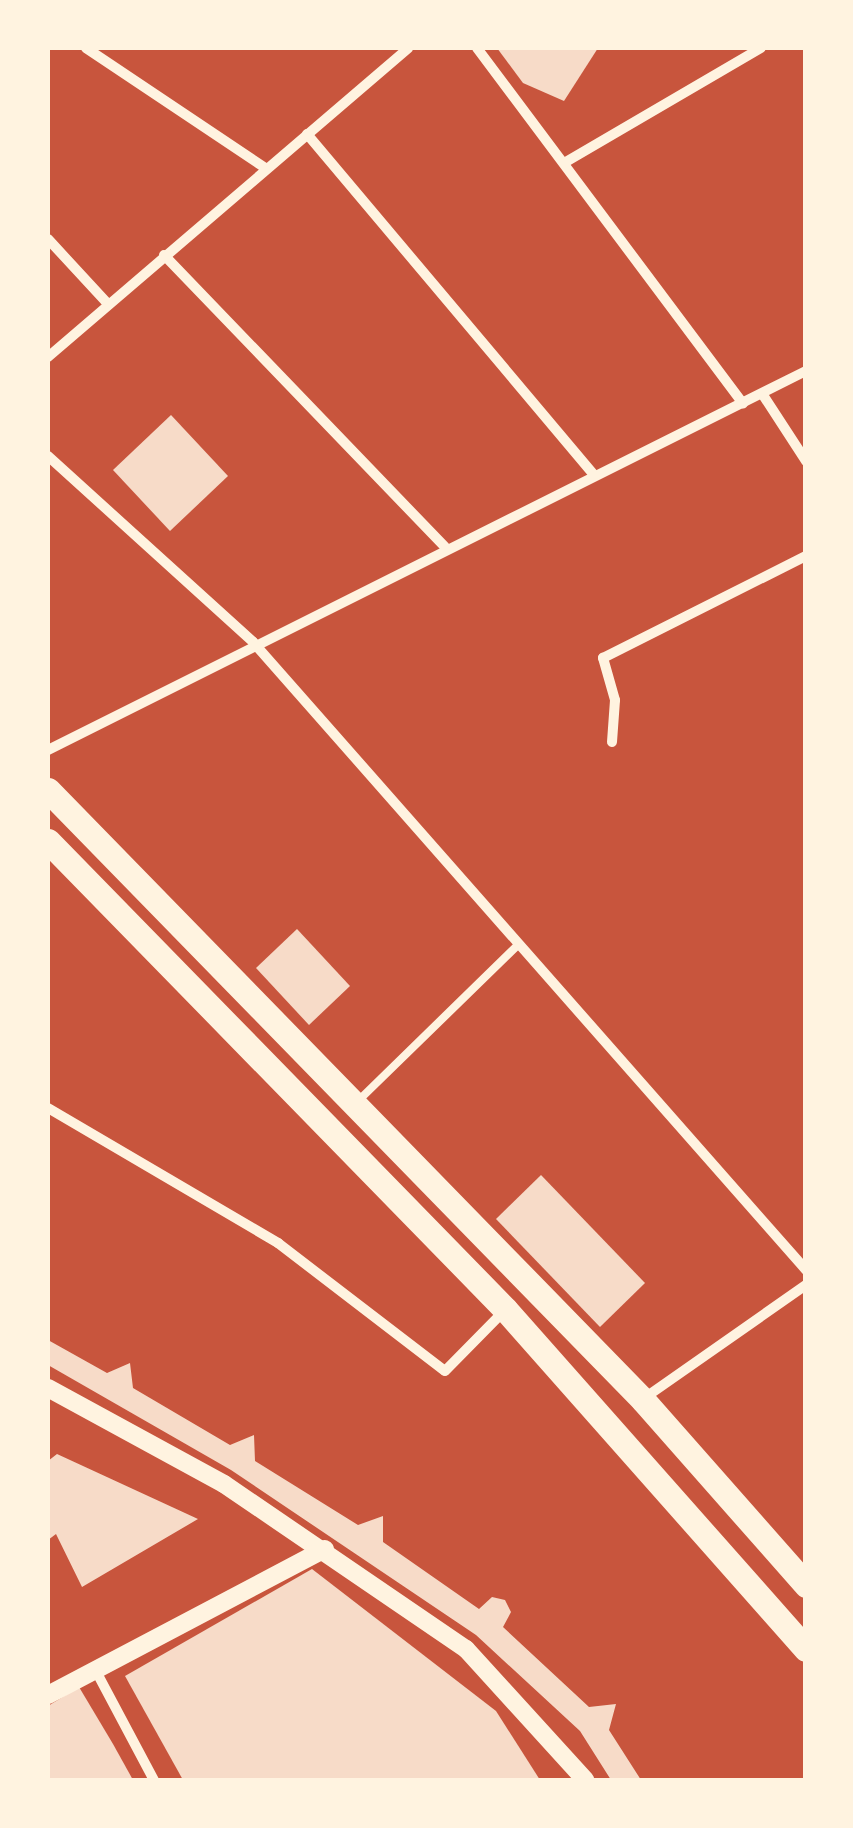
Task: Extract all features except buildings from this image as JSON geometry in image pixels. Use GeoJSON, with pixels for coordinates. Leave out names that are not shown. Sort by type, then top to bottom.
{"type":"FeatureCollection","features":[{"type":"Feature","properties":{"kind":"main road"},"geometry":{"type":"LineString","coordinates":[[48,790],[643,1400],[806,1585]]}},
{"type":"Feature","properties":{"kind":"main road"},"geometry":{"type":"LineString","coordinates":[[51,848],[506,1310],[806,1649]]}},
{"type":"Feature","properties":{"kind":"street"},"geometry":{"type":"LineString","coordinates":[[86,48],[265,168]]}},
{"type":"Feature","properties":{"kind":"street"},"geometry":{"type":"LineString","coordinates":[[48,358],[107,303],[408,48]]}},
{"type":"Feature","properties":{"kind":"street"},"geometry":{"type":"LineString","coordinates":[[477,48],[743,404]]}},
{"type":"Feature","properties":{"kind":"street"},"geometry":{"type":"LineString","coordinates":[[564,163],[761,48]]}},
{"type":"Feature","properties":{"kind":"street"},"geometry":{"type":"LineString","coordinates":[[307,134],[594,475]]}},
{"type":"Feature","properties":{"kind":"street"},"geometry":{"type":"LineString","coordinates":[[48,239],[107,303]]}},
{"type":"Feature","properties":{"kind":"street"},"geometry":{"type":"LineString","coordinates":[[164,255],[445,547]]}},
{"type":"Feature","properties":{"kind":"street"},"geometry":{"type":"LineString","coordinates":[[48,750],[252,642],[806,371]]}},
{"type":"Feature","properties":{"kind":"street"},"geometry":{"type":"LineString","coordinates":[[762,394],[806,461]]}},
{"type":"Feature","properties":{"kind":"street"},"geometry":{"type":"LineString","coordinates":[[48,456],[252,642],[806,1270]]}},
{"type":"Feature","properties":{"kind":"street"},"geometry":{"type":"LineString","coordinates":[[612,742],[615,700],[603,658],[806,556]]}},
{"type":"Feature","properties":{"kind":"street"},"geometry":{"type":"LineString","coordinates":[[48,1108],[278,1243],[445,1371],[506,1310]]}},
{"type":"Feature","properties":{"kind":"street"},"geometry":{"type":"LineString","coordinates":[[643,1400],[806,1285]]}},
{"type":"Feature","properties":{"kind":"street"},"geometry":{"type":"LineString","coordinates":[[48,1388],[325,1549],[466,1649],[585,1780]]}},
{"type":"Feature","properties":{"kind":"street"},"geometry":{"type":"LineString","coordinates":[[48,1695],[97,1673],[325,1549]]}},
{"type":"Feature","properties":{"kind":"street"},"geometry":{"type":"LineString","coordinates":[[97,1673],[154,1780]]}},
{"type":"Feature","properties":{"kind":"lane"},"geometry":{"type":"LineString","coordinates":[[355,1105],[519,944]]}}]}
